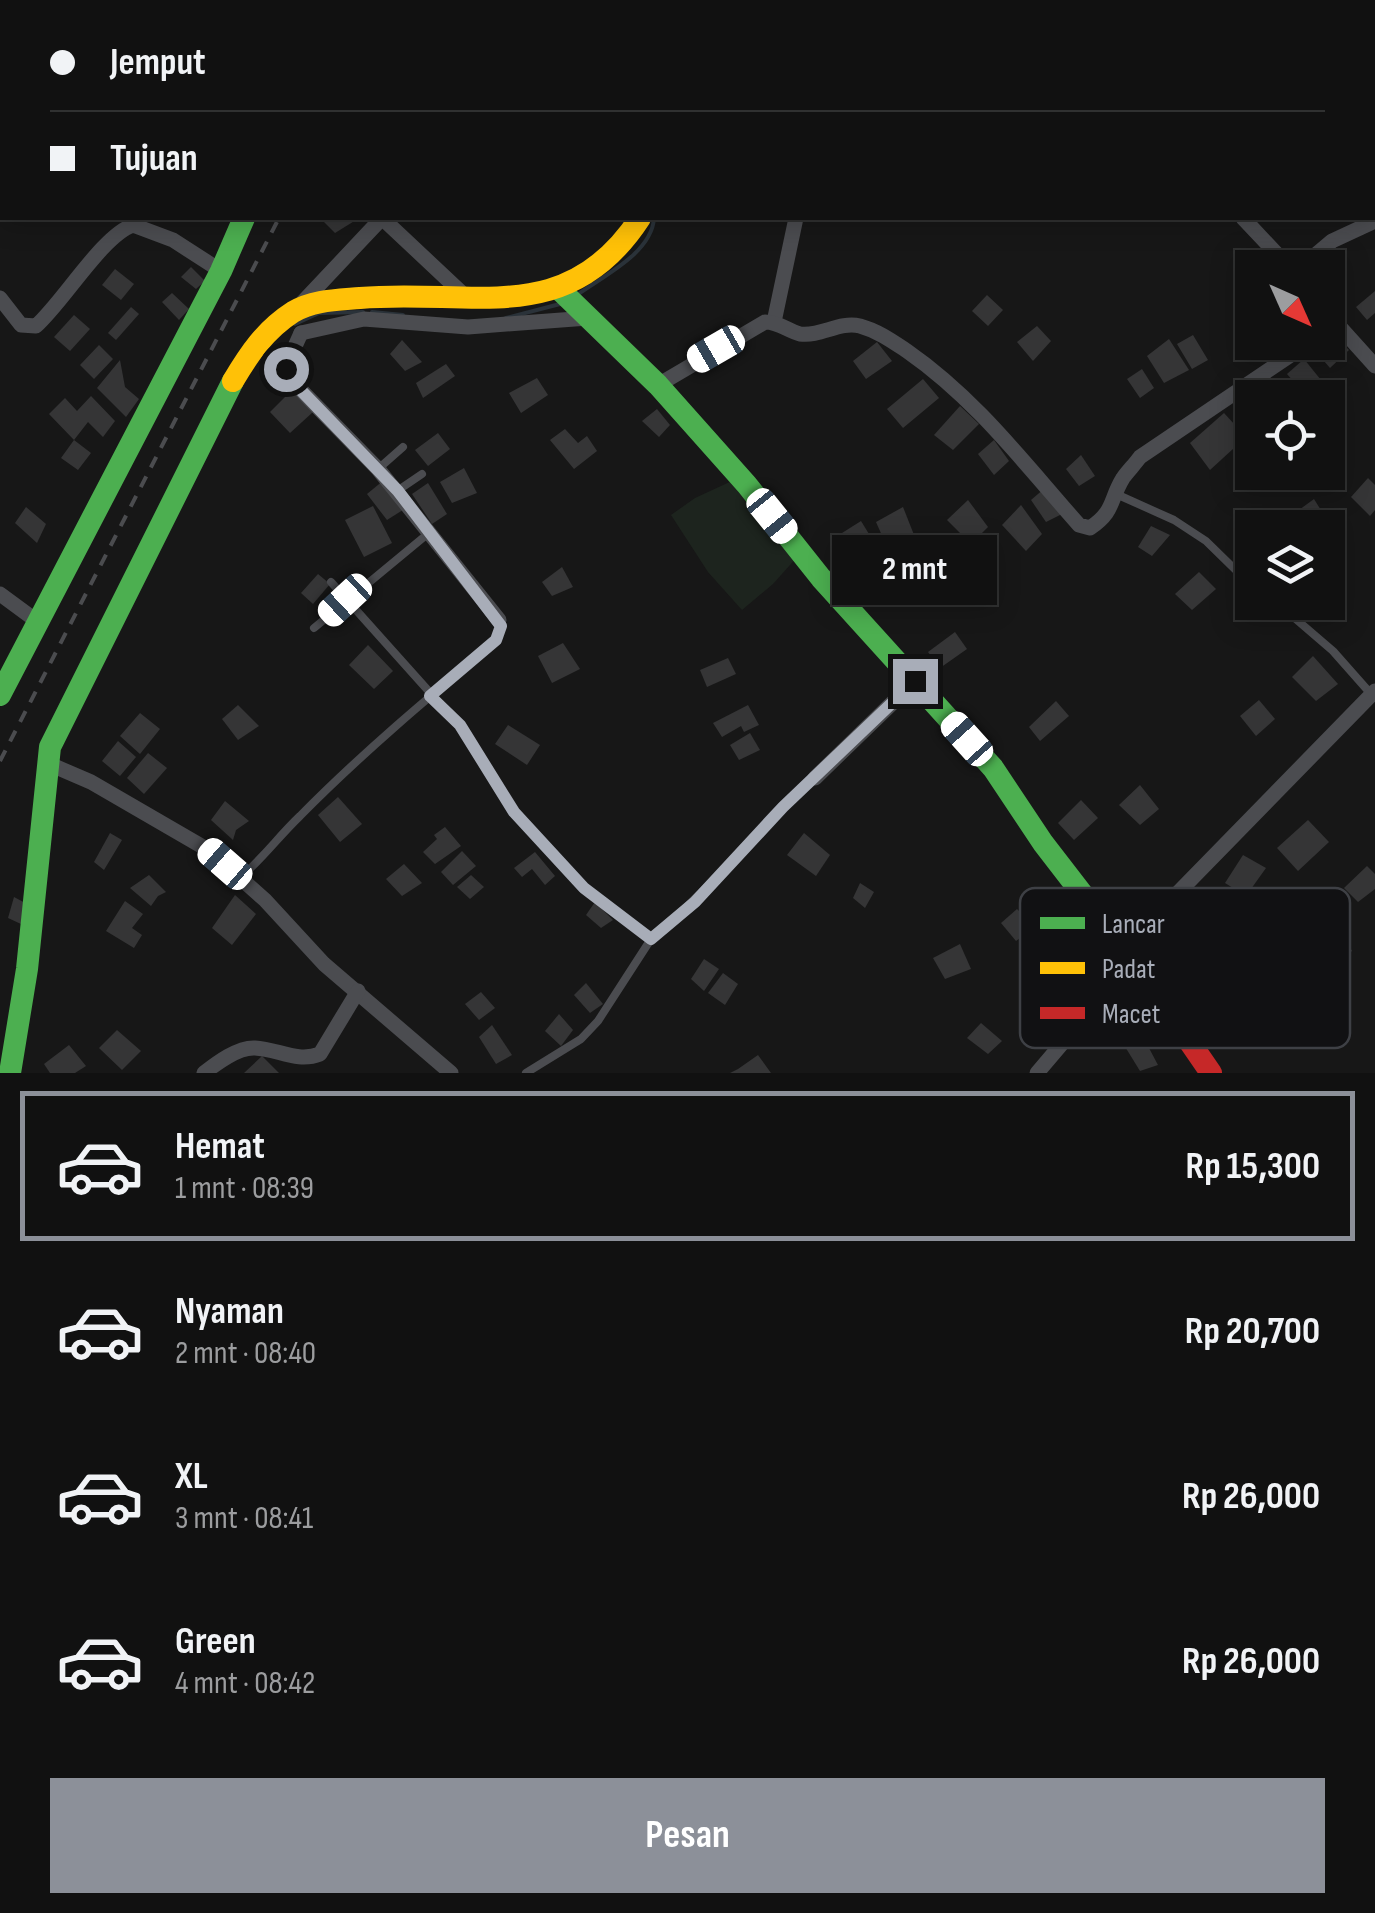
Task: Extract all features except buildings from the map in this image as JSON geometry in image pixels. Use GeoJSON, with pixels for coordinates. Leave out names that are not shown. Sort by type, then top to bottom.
{"type":"FeatureCollection","features":[{"type":"Feature","properties":{"kind":"street"},"geometry":{"type":"LineString","coordinates":[[0,695],[221,271],[243,220]]}},
{"type":"Feature","properties":{"kind":"street"},"geometry":{"type":"LineString","coordinates":[[380,220],[295,322],[288,374],[398,491],[499,620]]}},
{"type":"Feature","properties":{"kind":"street"},"geometry":{"type":"LineString","coordinates":[[384,220],[464,295]]}},
{"type":"Feature","properties":{"kind":"street"},"geometry":{"type":"LineString","coordinates":[[10,1073],[55,765],[55,732],[186,477],[218,406],[248,354],[264,334],[295,322],[364,319],[468,328],[574,304],[639,220]]}},
{"type":"Feature","properties":{"kind":"street"},"geometry":{"type":"LineString","coordinates":[[774,322],[796,220]]}},
{"type":"Feature","properties":{"kind":"street"},"geometry":{"type":"LineString","coordinates":[[1245,220],[1273,250]]}},
{"type":"Feature","properties":{"kind":"street"},"geometry":{"type":"LineString","coordinates":[[1321,250],[1375,221]]}},
{"type":"Feature","properties":{"kind":"street"},"geometry":{"type":"LineString","coordinates":[[0,298],[22,326],[36,326],[119,232],[134,226],[172,240],[221,271]]}},
{"type":"Feature","properties":{"kind":"street"},"geometry":{"type":"LineString","coordinates":[[295,322],[318,302],[385,296],[464,295],[574,304],[658,385],[747,485],[821,578],[993,768],[1077,888]]}},
{"type":"Feature","properties":{"kind":"street"},"geometry":{"type":"LineString","coordinates":[[658,385],[765,322],[805,334],[842,325],[861,326],[882,334],[933,369],[1024,458],[1079,525],[1090,528],[1114,506],[1124,476],[1140,457],[1283,360]]}},
{"type":"Feature","properties":{"kind":"street"},"geometry":{"type":"LineString","coordinates":[[1345,334],[1375,366]]}},
{"type":"Feature","properties":{"kind":"street"},"geometry":{"type":"LineString","coordinates":[[0,594],[38,622]]}},
{"type":"Feature","properties":{"kind":"street"},"geometry":{"type":"LineString","coordinates":[[815,778],[915,681]]}},
{"type":"Feature","properties":{"kind":"street"},"geometry":{"type":"LineString","coordinates":[[1190,888],[1373,693]]}},
{"type":"Feature","properties":{"kind":"street"},"geometry":{"type":"LineString","coordinates":[[55,765],[210,851],[324,964],[451,1073]]}},
{"type":"Feature","properties":{"kind":"street"},"geometry":{"type":"LineString","coordinates":[[204,1073],[232,1054],[252,1047],[310,1058],[320,1054],[358,991]]}},
{"type":"Feature","properties":{"kind":"street"},"geometry":{"type":"LineString","coordinates":[[1037,1073],[1056,1048]]}},
{"type":"Feature","properties":{"kind":"street"},"geometry":{"type":"LineString","coordinates":[[1194,1048],[1211,1073]]}},
{"type":"Feature","properties":{"kind":"lane"},"geometry":{"type":"LineString","coordinates":[[378,469],[403,447]]}},
{"type":"Feature","properties":{"kind":"lane"},"geometry":{"type":"LineString","coordinates":[[398,491],[422,474]]}},
{"type":"Feature","properties":{"kind":"lane"},"geometry":{"type":"LineString","coordinates":[[1116,494],[1174,520],[1206,542],[1235,570]]}},
{"type":"Feature","properties":{"kind":"lane"},"geometry":{"type":"LineString","coordinates":[[314,628],[430,532]]}},
{"type":"Feature","properties":{"kind":"lane"},"geometry":{"type":"LineString","coordinates":[[331,582],[460,725],[514,812],[584,888],[651,939]]}},
{"type":"Feature","properties":{"kind":"lane"},"geometry":{"type":"LineString","coordinates":[[240,878],[269,852],[297,818],[496,640],[502,630],[499,620]]}},
{"type":"Feature","properties":{"kind":"lane"},"geometry":{"type":"LineString","coordinates":[[1297,620],[1373,693]]}},
{"type":"Feature","properties":{"kind":"lane"},"geometry":{"type":"LineString","coordinates":[[526,1073],[581,1039],[598,1021],[651,939],[695,902],[815,778]]}},
{"type":"Feature","properties":{"kind":"shaded area"},"geometry":{"type":"Polygon","coordinates":[[[734,480],[798,556],[742,610],[708,572],[671,515],[695,498],[734,480]]]}},
{"type":"Feature","properties":{"kind":"waterway"},"geometry":{"type":"LineString","coordinates":[[577,295],[636,253],[654,220]]}},
{"type":"Feature","properties":{"kind":"waterway"},"geometry":{"type":"LineString","coordinates":[[506,318],[560,304]]}},
{"type":"Feature","properties":{"kind":"waterway"},"geometry":{"type":"LineString","coordinates":[[295,324],[319,313],[363,312]]}},
{"type":"Feature","properties":{"kind":"waterway"},"geometry":{"type":"LineString","coordinates":[[372,312],[403,315]]}},
{"type":"Feature","properties":{"kind":"railway"},"geometry":{"type":"LineString","coordinates":[[0,761],[278,220]]}},
{"type":"Feature","properties":{"kind":"traffic: fast"},"geometry":{"type":"LineString","coordinates":[[0,695],[221,271],[243,220]]}},
{"type":"Feature","properties":{"kind":"traffic: fast"},"geometry":{"type":"LineString","coordinates":[[559,289],[658,385],[747,485],[821,578],[993,768],[1078,888]]}},
{"type":"Feature","properties":{"kind":"traffic: fast"},"geometry":{"type":"LineString","coordinates":[[10,1073],[27,969],[50,747],[233,381]]}},
{"type":"Feature","properties":{"kind":"traffic: slow"},"geometry":{"type":"LineString","coordinates":[[233,381],[266,335],[301,308],[360,298],[478,298],[549,290],[581,276],[612,253],[638,220]]}},
{"type":"Feature","properties":{"kind":"traffic: jam"},"geometry":{"type":"LineString","coordinates":[[1194,1048],[1211,1073]]}},
{"type":"Feature","properties":{"kind":"route"},"geometry":{"type":"LineString","coordinates":[[286,369],[290,379],[398,491],[499,620],[502,630],[496,640],[430,696],[460,725],[514,812],[584,888],[651,939],[695,902],[783,807],[915,681]]}}]}
